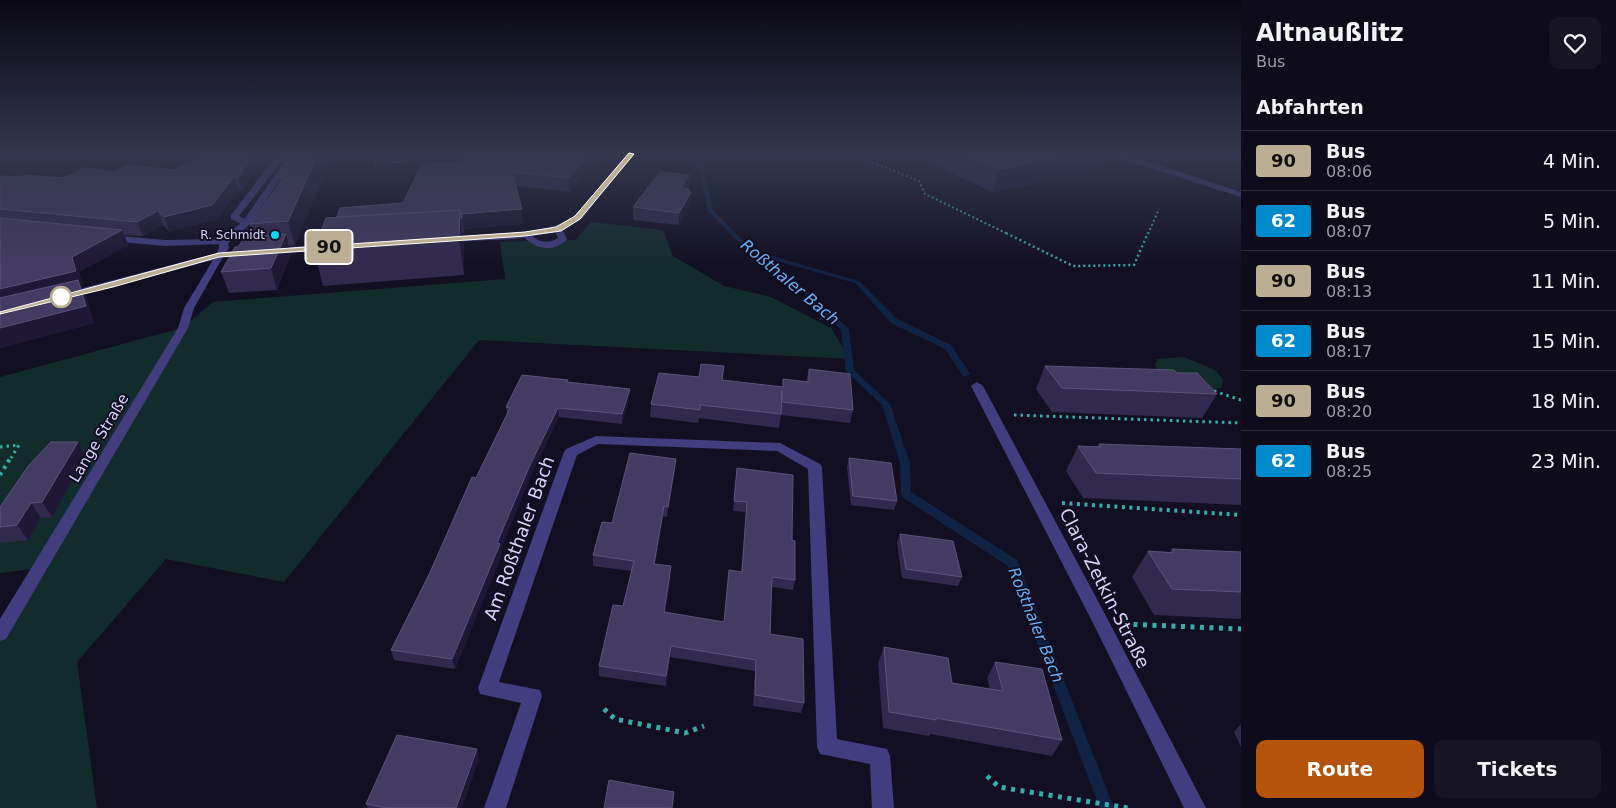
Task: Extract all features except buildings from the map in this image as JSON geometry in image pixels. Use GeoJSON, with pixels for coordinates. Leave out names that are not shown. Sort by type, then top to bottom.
{"type":"FeatureCollection","features":[{"type":"Feature","properties":{"kind":"street"},"geometry":{"type":"LineString","coordinates":[[246,223],[234,218],[254,192]]}},
{"type":"Feature","properties":{"kind":"street"},"geometry":{"type":"LineString","coordinates":[[221,249],[246,223],[269,192]]}},
{"type":"Feature","properties":{"kind":"street"},"geometry":{"type":"LineString","coordinates":[[438,240],[525,234],[558,229],[578,218],[600,192]]}},
{"type":"Feature","properties":{"kind":"street"},"geometry":{"type":"LineString","coordinates":[[1228,192],[1241,196]]}},
{"type":"Feature","properties":{"kind":"street"},"geometry":{"type":"LineString","coordinates":[[525,234],[532,242],[549,246],[556,245],[563,239],[558,229]]}},
{"type":"Feature","properties":{"kind":"street"},"geometry":{"type":"LineString","coordinates":[[102,238],[165,243],[211,241],[221,249]]}},
{"type":"Feature","properties":{"kind":"street"},"geometry":{"type":"LineString","coordinates":[[60,297],[221,249],[260,252],[341,246]]}},
{"type":"Feature","properties":{"kind":"street","name":"Lange Straße"},"geometry":{"type":"LineString","coordinates":[[0,634],[182,328],[189,308],[221,249]]}},
{"type":"Feature","properties":{"kind":"street","name":"Clara-Zetkin-Straße"},"geometry":{"type":"LineString","coordinates":[[977,386],[1195,808]]}},
{"type":"Feature","properties":{"kind":"street","name":"Am Roßthaler Bach"},"geometry":{"type":"LineString","coordinates":[[495,808],[533,696],[487,688],[571,452],[596,440],[780,447],[815,467],[827,747],[880,756],[883,808]]}},
{"type":"Feature","properties":{"kind":"path"},"geometry":{"type":"LineString","coordinates":[[924,192],[925,194],[1073,266],[1134,265],[1159,209]]}},
{"type":"Feature","properties":{"kind":"path"},"geometry":{"type":"LineString","coordinates":[[1214,391],[1241,400]]}},
{"type":"Feature","properties":{"kind":"path"},"geometry":{"type":"LineString","coordinates":[[993,414],[1241,423]]}},
{"type":"Feature","properties":{"kind":"path"},"geometry":{"type":"LineString","coordinates":[[0,447],[19,445],[0,475]]}},
{"type":"Feature","properties":{"kind":"path"},"geometry":{"type":"LineString","coordinates":[[1038,502],[1241,515]]}},
{"type":"Feature","properties":{"kind":"path"},"geometry":{"type":"LineString","coordinates":[[1101,623],[1241,629]]}},
{"type":"Feature","properties":{"kind":"path"},"geometry":{"type":"LineString","coordinates":[[604,709],[615,719],[685,733],[704,726]]}},
{"type":"Feature","properties":{"kind":"path"},"geometry":{"type":"LineString","coordinates":[[987,776],[999,787],[1128,808]]}},
{"type":"Feature","properties":{"kind":"green space"},"geometry":{"type":"Polygon","coordinates":[[[591,222],[663,230],[673,256],[724,286],[771,297],[831,328],[850,359],[479,340],[284,582],[166,559],[77,662],[97,808],[0,808],[0,634],[40,568],[0,573],[0,377],[182,328],[213,302],[505,279],[500,242],[575,240],[591,222]]]}},
{"type":"Feature","properties":{"kind":"green space"},"geometry":{"type":"Polygon","coordinates":[[[1184,357],[1215,370],[1223,379],[1222,387],[1214,390],[1205,390],[1186,386],[1168,377],[1155,366],[1157,359],[1184,357]]]}},
{"type":"Feature","properties":{"kind":"waterway","name":"Roßthaler Bach"},"geometry":{"type":"LineString","coordinates":[[706,192],[710,210],[738,239],[803,290],[845,329],[850,371],[886,404],[905,463],[906,494],[1013,563],[1107,808]]}},
{"type":"Feature","properties":{"kind":"waterway"},"geometry":{"type":"LineString","coordinates":[[763,255],[857,282],[894,321],[948,347],[966,374]]}},
{"type":"Feature","properties":{"kind":"bus line","name":"90"},"geometry":{"type":"LineString","coordinates":[[0,312],[110,285],[219,255],[545,232],[568,225],[578,218],[600,192]]}},
{"type":"Feature","properties":{"kind":"place","name":"R. Schmidt"},"geometry":{"type":"Point","coordinates":[275,235]}}]}
